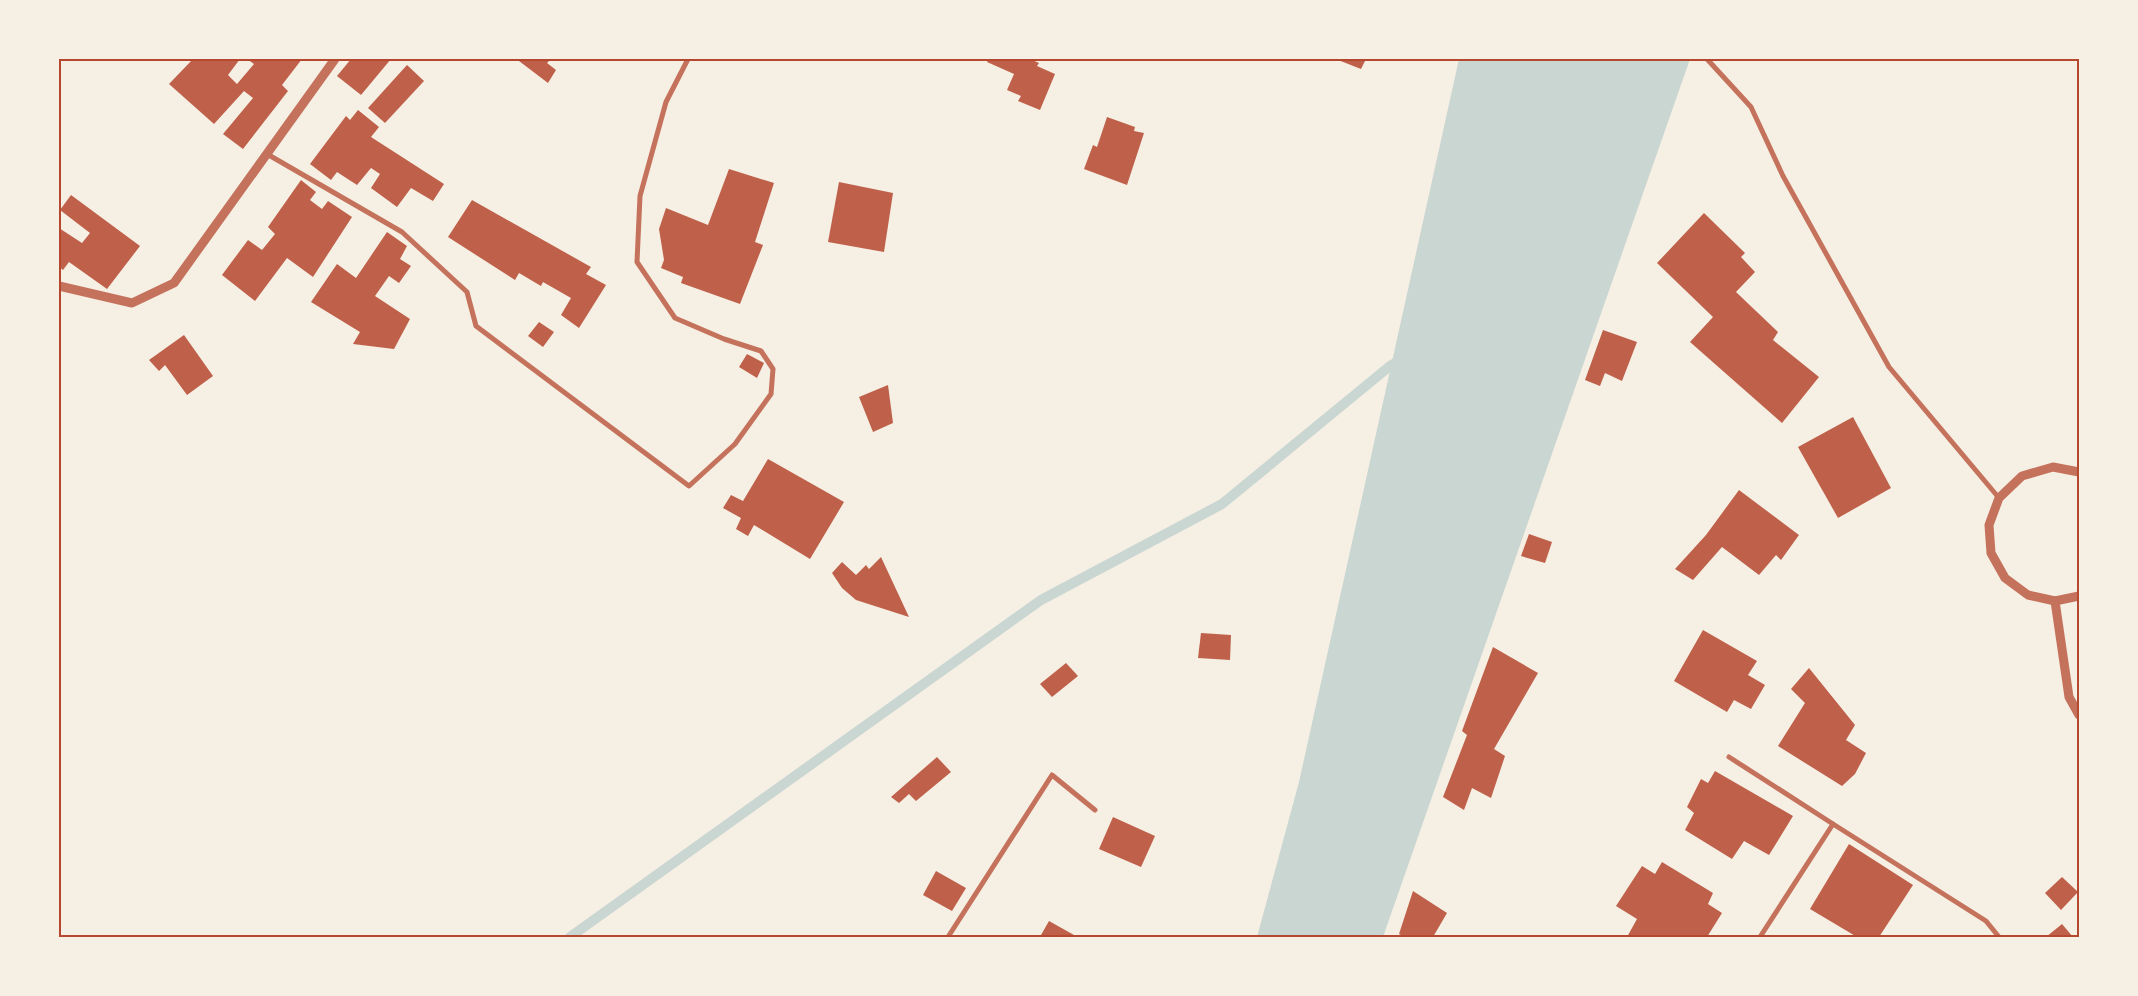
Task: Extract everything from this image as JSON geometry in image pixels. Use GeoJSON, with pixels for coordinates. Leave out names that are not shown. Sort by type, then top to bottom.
{"type":"FeatureCollection","features":[{"type":"Feature","properties":{"kind":"street"},"geometry":{"type":"LineString","coordinates":[[59,286],[132,304],[174,283],[335,59]]}},
{"type":"Feature","properties":{"kind":"street"},"geometry":{"type":"LineString","coordinates":[[267,154],[402,232],[467,292],[476,326],[689,486],[734,444],[771,394],[773,369],[761,351],[724,339],[675,318],[637,262],[640,196],[666,102],[688,59]]}},
{"type":"Feature","properties":{"kind":"street"},"geometry":{"type":"LineString","coordinates":[[1706,59],[1751,107],[1783,176],[1889,367],[1999,498]]}},
{"type":"Feature","properties":{"kind":"street"},"geometry":{"type":"LineString","coordinates":[[2079,472],[2053,467],[2022,476],[1999,498],[1989,525],[1991,554],[2005,578],[2028,595],[2055,601],[2079,596]]}},
{"type":"Feature","properties":{"kind":"street"},"geometry":{"type":"LineString","coordinates":[[2055,601],[2069,696],[2079,715]]}},
{"type":"Feature","properties":{"kind":"street"},"geometry":{"type":"LineString","coordinates":[[1729,757],[1986,921],[1999,937]]}},
{"type":"Feature","properties":{"kind":"street"},"geometry":{"type":"LineString","coordinates":[[948,937],[1052,775],[1095,810]]}},
{"type":"Feature","properties":{"kind":"street"},"geometry":{"type":"LineString","coordinates":[[1760,937],[1833,824]]}},
{"type":"Feature","properties":{"kind":"shaded area"},"geometry":{"type":"Polygon","coordinates":[[[1459,59],[1690,59],[1383,937],[1257,937],[1299,782],[1459,59]]]}},
{"type":"Feature","properties":{"kind":"building"},"geometry":{"type":"Polygon","coordinates":[[[193,59],[240,59],[228,75],[237,84],[254,64],[247,59],[302,59],[282,85],[288,91],[243,149],[223,134],[253,98],[244,91],[214,124],[169,84],[193,59]]]}},
{"type":"Feature","properties":{"kind":"building"},"geometry":{"type":"Polygon","coordinates":[[[351,59],[391,59],[361,95],[337,76],[351,59]]]}},
{"type":"Feature","properties":{"kind":"building"},"geometry":{"type":"Polygon","coordinates":[[[520,59],[551,59],[547,63],[556,70],[548,83],[519,61],[520,59]]]}},
{"type":"Feature","properties":{"kind":"building"},"geometry":{"type":"Polygon","coordinates":[[[988,59],[1030,59],[1039,63],[1037,66],[1055,74],[1040,110],[1018,101],[1021,96],[1007,90],[1014,74],[987,62],[988,59]]]}},
{"type":"Feature","properties":{"kind":"building"},"geometry":{"type":"Polygon","coordinates":[[[1339,59],[1366,59],[1361,69],[1339,59]]]}},
{"type":"Feature","properties":{"kind":"building"},"geometry":{"type":"Polygon","coordinates":[[[407,65],[424,81],[385,123],[368,108],[407,65]]]}},
{"type":"Feature","properties":{"kind":"building"},"geometry":{"type":"Polygon","coordinates":[[[358,110],[379,127],[371,137],[444,184],[433,201],[411,188],[397,207],[371,188],[380,174],[371,168],[357,185],[337,172],[331,180],[310,164],[346,116],[350,120],[358,110]]]}},
{"type":"Feature","properties":{"kind":"building"},"geometry":{"type":"Polygon","coordinates":[[[1107,117],[1135,127],[1134,131],[1144,133],[1127,185],[1084,169],[1093,145],[1097,147],[1107,117]]]}},
{"type":"Feature","properties":{"kind":"building"},"geometry":{"type":"Polygon","coordinates":[[[729,169],[774,183],[755,242],[763,245],[740,304],[681,283],[683,277],[661,268],[664,260],[659,229],[666,208],[708,225],[729,169]]]}},
{"type":"Feature","properties":{"kind":"building"},"geometry":{"type":"Polygon","coordinates":[[[301,180],[316,192],[310,200],[322,209],[328,201],[352,217],[313,277],[287,258],[255,301],[222,275],[248,240],[262,250],[275,234],[268,227],[301,180]]]}},
{"type":"Feature","properties":{"kind":"building"},"geometry":{"type":"Polygon","coordinates":[[[839,182],[893,193],[884,252],[828,242],[839,182]]]}},
{"type":"Feature","properties":{"kind":"building"},"geometry":{"type":"Polygon","coordinates":[[[71,195],[140,246],[107,289],[69,262],[63,270],[59,267],[59,228],[82,243],[90,233],[60,210],[71,195]]]}},
{"type":"Feature","properties":{"kind":"building"},"geometry":{"type":"Polygon","coordinates":[[[472,200],[591,267],[586,274],[606,285],[579,328],[561,315],[571,298],[543,282],[541,286],[519,273],[515,280],[448,237],[472,200]]]}},
{"type":"Feature","properties":{"kind":"building"},"geometry":{"type":"Polygon","coordinates":[[[1704,213],[1745,253],[1741,257],[1755,272],[1736,292],[1778,332],[1773,340],[1819,377],[1782,423],[1690,342],[1713,317],[1657,263],[1704,213]]]}},
{"type":"Feature","properties":{"kind":"building"},"geometry":{"type":"Polygon","coordinates":[[[387,232],[407,246],[400,259],[411,266],[399,283],[389,276],[375,296],[410,319],[394,349],[353,344],[360,332],[311,302],[337,264],[356,278],[387,232]]]}},
{"type":"Feature","properties":{"kind":"building"},"geometry":{"type":"Polygon","coordinates":[[[539,322],[554,332],[543,347],[528,336],[539,322]]]}},
{"type":"Feature","properties":{"kind":"building"},"geometry":{"type":"Polygon","coordinates":[[[1603,330],[1637,342],[1622,381],[1605,373],[1600,386],[1585,380],[1603,330]]]}},
{"type":"Feature","properties":{"kind":"building"},"geometry":{"type":"Polygon","coordinates":[[[184,335],[213,376],[187,395],[165,365],[159,371],[149,360],[184,335]]]}},
{"type":"Feature","properties":{"kind":"building"},"geometry":{"type":"Polygon","coordinates":[[[747,354],[764,363],[757,378],[739,367],[747,354]]]}},
{"type":"Feature","properties":{"kind":"building"},"geometry":{"type":"Polygon","coordinates":[[[888,385],[893,423],[873,432],[859,397],[888,385]]]}},
{"type":"Feature","properties":{"kind":"building"},"geometry":{"type":"Polygon","coordinates":[[[1853,417],[1891,488],[1838,518],[1798,447],[1853,417]]]}},
{"type":"Feature","properties":{"kind":"building"},"geometry":{"type":"Polygon","coordinates":[[[768,459],[844,502],[810,559],[754,525],[748,536],[736,529],[741,518],[723,508],[731,495],[743,501],[768,459]]]}},
{"type":"Feature","properties":{"kind":"building"},"geometry":{"type":"Polygon","coordinates":[[[1739,490],[1799,535],[1781,560],[1776,555],[1759,575],[1722,547],[1693,580],[1675,569],[1706,535],[1739,490]]]}},
{"type":"Feature","properties":{"kind":"building"},"geometry":{"type":"Polygon","coordinates":[[[1529,534],[1552,542],[1545,563],[1521,556],[1529,534]]]}},
{"type":"Feature","properties":{"kind":"building"},"geometry":{"type":"Polygon","coordinates":[[[881,557],[909,617],[856,600],[842,588],[832,573],[842,562],[856,575],[866,565],[869,569],[881,557]]]}},
{"type":"Feature","properties":{"kind":"building"},"geometry":{"type":"Polygon","coordinates":[[[1703,630],[1757,661],[1748,675],[1765,685],[1751,709],[1734,700],[1727,712],[1674,681],[1703,630]]]}},
{"type":"Feature","properties":{"kind":"building"},"geometry":{"type":"Polygon","coordinates":[[[1201,633],[1231,635],[1230,660],[1198,658],[1201,633]]]}},
{"type":"Feature","properties":{"kind":"building"},"geometry":{"type":"Polygon","coordinates":[[[1493,647],[1538,673],[1494,749],[1505,756],[1491,798],[1472,788],[1464,810],[1443,797],[1467,735],[1462,731],[1493,647]]]}},
{"type":"Feature","properties":{"kind":"building"},"geometry":{"type":"Polygon","coordinates":[[[1066,663],[1078,676],[1052,697],[1040,684],[1066,663]]]}},
{"type":"Feature","properties":{"kind":"building"},"geometry":{"type":"Polygon","coordinates":[[[1809,668],[1855,725],[1846,740],[1866,753],[1855,774],[1842,786],[1778,746],[1805,703],[1791,689],[1809,668]]]}},
{"type":"Feature","properties":{"kind":"building"},"geometry":{"type":"Polygon","coordinates":[[[937,757],[951,772],[916,801],[909,794],[899,803],[891,797],[937,757]]]}},
{"type":"Feature","properties":{"kind":"building"},"geometry":{"type":"Polygon","coordinates":[[[1715,771],[1793,816],[1769,855],[1744,841],[1732,859],[1685,830],[1694,813],[1687,807],[1701,779],[1708,783],[1715,771]]]}},
{"type":"Feature","properties":{"kind":"building"},"geometry":{"type":"Polygon","coordinates":[[[1113,817],[1155,836],[1141,867],[1099,849],[1113,817]]]}},
{"type":"Feature","properties":{"kind":"building"},"geometry":{"type":"Polygon","coordinates":[[[1849,844],[1913,885],[1879,937],[1857,937],[1810,909],[1849,844]]]}},
{"type":"Feature","properties":{"kind":"building"},"geometry":{"type":"Polygon","coordinates":[[[1662,862],[1713,893],[1708,904],[1722,913],[1707,937],[1627,937],[1637,919],[1616,906],[1642,866],[1655,874],[1662,862]]]}},
{"type":"Feature","properties":{"kind":"building"},"geometry":{"type":"Polygon","coordinates":[[[936,871],[966,888],[952,911],[923,895],[936,871]]]}},
{"type":"Feature","properties":{"kind":"building"},"geometry":{"type":"Polygon","coordinates":[[[2062,877],[2078,892],[2061,910],[2045,893],[2062,877]]]}},
{"type":"Feature","properties":{"kind":"building"},"geometry":{"type":"Polygon","coordinates":[[[1413,891],[1447,913],[1433,937],[1405,937],[1399,934],[1413,891]]]}},
{"type":"Feature","properties":{"kind":"building"},"geometry":{"type":"Polygon","coordinates":[[[1049,921],[1074,935],[1073,937],[1041,935],[1049,921]]]}},
{"type":"Feature","properties":{"kind":"building"},"geometry":{"type":"Polygon","coordinates":[[[2062,924],[2073,937],[2046,937],[2062,924]]]}},
{"type":"Feature","properties":{"kind":"waterway"},"geometry":{"type":"LineString","coordinates":[[570,937],[1041,600],[1222,504],[1390,366],[1401,360]]}}]}
